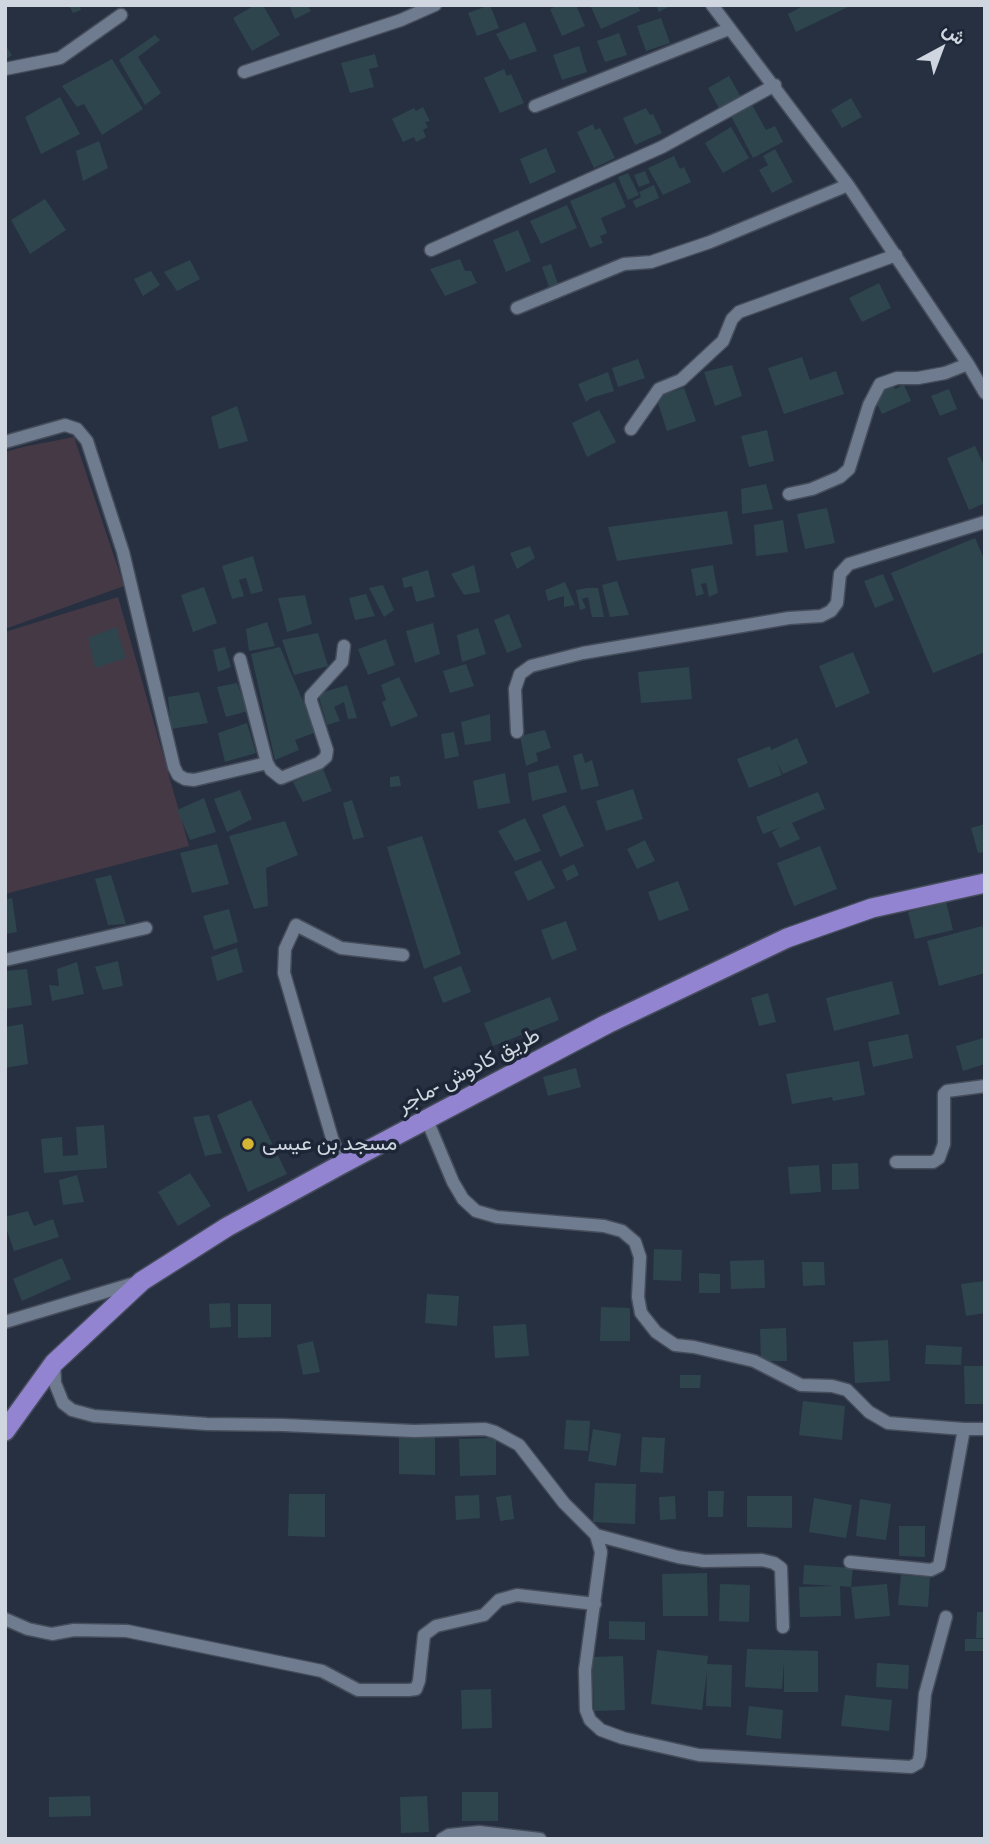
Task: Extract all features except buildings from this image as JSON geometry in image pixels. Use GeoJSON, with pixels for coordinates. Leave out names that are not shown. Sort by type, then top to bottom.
{"type":"FeatureCollection","features":[{"type":"Feature","properties":{"kind":"highway","name":"طريق كادوش -ماجر"},"geometry":{"type":"LineString","coordinates":[[5,1431],[54,1363],[142,1281],[227,1227],[607,1024],[787,938],[872,908],[985,883]]}},
{"type":"Feature","properties":{"kind":"street"},"geometry":{"type":"LineString","coordinates":[[244,72],[401,20],[435,5]]}},
{"type":"Feature","properties":{"kind":"street"},"geometry":{"type":"LineString","coordinates":[[712,5],[848,185],[985,393]]}},
{"type":"Feature","properties":{"kind":"street"},"geometry":{"type":"LineString","coordinates":[[5,69],[60,58],[121,15]]}},
{"type":"Feature","properties":{"kind":"street"},"geometry":{"type":"LineString","coordinates":[[535,106],[729,29]]}},
{"type":"Feature","properties":{"kind":"street"},"geometry":{"type":"LineString","coordinates":[[431,250],[662,148],[775,85]]}},
{"type":"Feature","properties":{"kind":"street"},"geometry":{"type":"LineString","coordinates":[[517,308],[624,264],[651,262],[710,242],[848,185]]}},
{"type":"Feature","properties":{"kind":"street"},"geometry":{"type":"LineString","coordinates":[[631,429],[659,390],[681,380],[723,341],[732,319],[739,312],[896,255]]}},
{"type":"Feature","properties":{"kind":"street"},"geometry":{"type":"LineString","coordinates":[[789,494],[821,485],[840,477],[849,469],[869,405],[880,384],[897,377],[918,378],[945,373],[968,364]]}},
{"type":"Feature","properties":{"kind":"street"},"geometry":{"type":"LineString","coordinates":[[5,442],[65,425],[77,429],[87,441],[123,552],[178,775],[194,780],[267,763]]}},
{"type":"Feature","properties":{"kind":"street"},"geometry":{"type":"LineString","coordinates":[[517,732],[515,689],[520,674],[531,666],[583,653],[789,618],[821,616],[831,611],[837,603],[839,574],[849,564],[985,522]]}},
{"type":"Feature","properties":{"kind":"street"},"geometry":{"type":"LineString","coordinates":[[240,659],[267,763],[281,778],[319,763],[326,757],[327,750],[311,702],[312,696],[342,662],[344,646]]}},
{"type":"Feature","properties":{"kind":"street"},"geometry":{"type":"LineString","coordinates":[[342,1164],[284,973],[285,949],[296,925],[341,948],[403,955]]}},
{"type":"Feature","properties":{"kind":"street"},"geometry":{"type":"LineString","coordinates":[[5,960],[146,928]]}},
{"type":"Feature","properties":{"kind":"street"},"geometry":{"type":"LineString","coordinates":[[896,1162],[933,1162],[939,1158],[944,1144],[944,1094],[947,1091],[985,1086]]}},
{"type":"Feature","properties":{"kind":"street"},"geometry":{"type":"LineString","coordinates":[[427,1119],[453,1182],[463,1199],[476,1211],[497,1217],[604,1226],[622,1231],[635,1242],[640,1257],[638,1297],[641,1313],[656,1332],[675,1345],[754,1361],[801,1385],[832,1386],[847,1390],[869,1412],[888,1423],[964,1430],[985,1429]]}},
{"type":"Feature","properties":{"kind":"street"},"geometry":{"type":"LineString","coordinates":[[5,1322],[142,1281]]}},
{"type":"Feature","properties":{"kind":"street"},"geometry":{"type":"LineString","coordinates":[[54,1363],[55,1383],[63,1403],[72,1410],[94,1416],[207,1424],[283,1424],[414,1431],[485,1429],[519,1445],[564,1503],[596,1535],[601,1552],[585,1670],[586,1710],[590,1720],[601,1730],[623,1738],[699,1755],[906,1767],[918,1763],[925,1694],[946,1617]]}},
{"type":"Feature","properties":{"kind":"street"},"geometry":{"type":"LineString","coordinates":[[850,1562],[932,1570],[939,1566],[964,1430]]}},
{"type":"Feature","properties":{"kind":"street"},"geometry":{"type":"LineString","coordinates":[[596,1535],[678,1557],[704,1561],[762,1560],[774,1563],[781,1568],[783,1627]]}},
{"type":"Feature","properties":{"kind":"street"},"geometry":{"type":"LineString","coordinates":[[5,1619],[28,1629],[52,1634],[74,1630],[127,1631],[322,1671],[358,1690],[409,1690],[416,1689],[419,1681],[424,1635],[436,1626],[484,1615],[499,1600],[517,1595],[595,1604]]}},
{"type":"Feature","properties":{"kind":"street"},"geometry":{"type":"LineString","coordinates":[[442,1839],[449,1835],[479,1832],[539,1839]]}},
{"type":"Feature","properties":{"kind":"shaded area"},"geometry":{"type":"Polygon","coordinates":[[[74,437],[124,586],[5,629],[5,452],[74,437]]]}},
{"type":"Feature","properties":{"kind":"shaded area"},"geometry":{"type":"Polygon","coordinates":[[[118,597],[189,846],[5,894],[5,632],[118,597]]]}},
{"type":"Feature","properties":{"kind":"place","name":"مسجد بن عيسى"},"geometry":{"type":"Point","coordinates":[248,1144]}}]}
